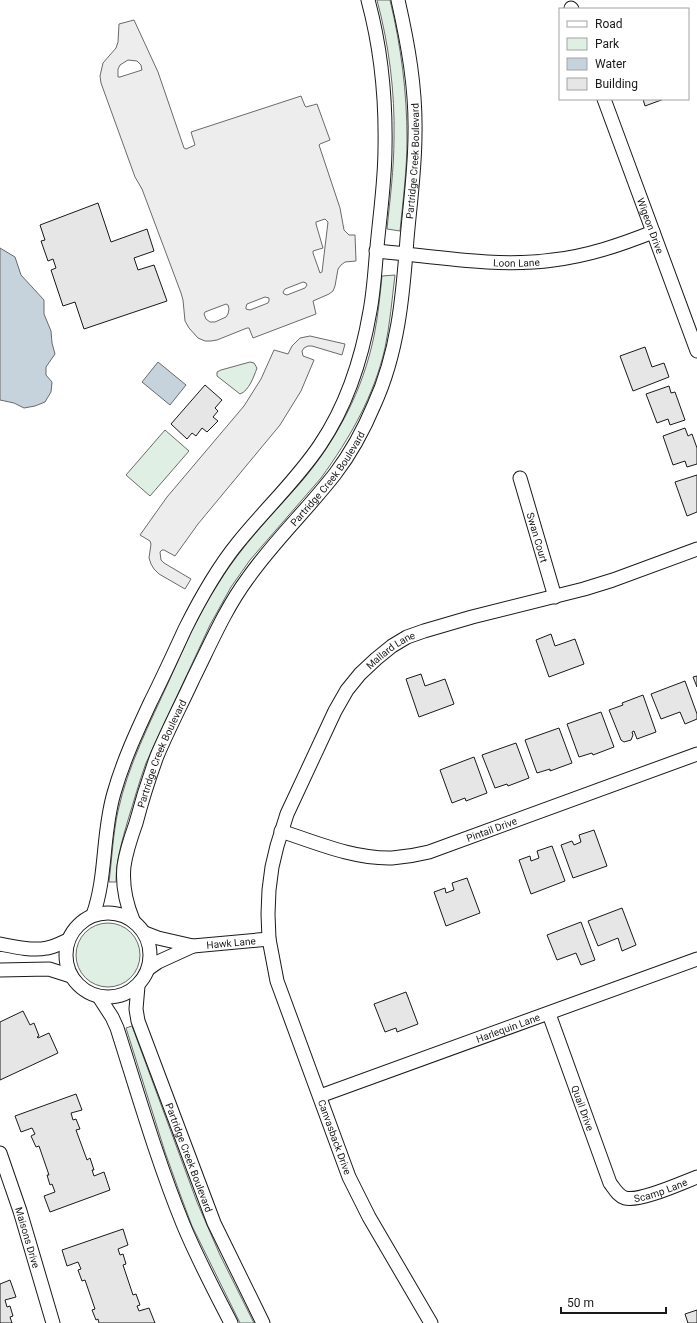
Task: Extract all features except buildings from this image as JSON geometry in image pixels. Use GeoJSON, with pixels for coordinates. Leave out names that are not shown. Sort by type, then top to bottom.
{"type":"FeatureCollection","features":[{"type":"Feature","properties":{"kind":"street"},"geometry":{"type":"LineString","coordinates":[[93,915],[99,894],[106,834],[112,800],[122,767],[186,627],[203,594],[235,546],[304,466],[320,445],[345,400],[361,354],[371,308],[384,181],[385,120],[381,60],[376,31],[368,0]]}},
{"type":"Feature","properties":{"kind":"street","name":"Partridge Creek Boulevard"},"geometry":{"type":"LineString","coordinates":[[133,920],[126,898],[124,865],[147,785],[157,757],[218,628],[247,578],[336,472],[362,432],[376,403],[394,347],[399,319],[406,254],[414,164],[415,132],[412,72],[398,0]]}},
{"type":"Feature","properties":{"kind":"street","name":"Wigeon Drive"},"geometry":{"type":"LineString","coordinates":[[604,100],[697,351]]}},
{"type":"Feature","properties":{"kind":"street","name":"Loon Lane"},"geometry":{"type":"LineString","coordinates":[[376,251],[489,262],[552,261],[596,252],[653,232]]}},
{"type":"Feature","properties":{"kind":"street","name":"Swan Court"},"geometry":{"type":"LineString","coordinates":[[520,478],[556,597]]}},
{"type":"Feature","properties":{"kind":"street","name":"Mallard Lane"},"geometry":{"type":"LineString","coordinates":[[269,938],[269,890],[272,867],[281,831],[295,794],[335,711],[347,690],[360,674],[376,659],[392,646],[407,637],[424,631],[472,617],[556,597],[613,580],[697,549]]}},
{"type":"Feature","properties":{"kind":"street","name":"Pintail Drive"},"geometry":{"type":"LineString","coordinates":[[281,831],[356,854],[393,858],[411,856],[429,852],[697,754]]}},
{"type":"Feature","properties":{"kind":"street"},"geometry":{"type":"LineString","coordinates":[[0,970],[49,970],[70,976],[90,994],[109,998],[120,996],[138,986],[148,969],[150,950],[145,933],[133,920],[126,916],[109,912],[93,915],[84,919],[72,932],[68,940],[65,958],[70,976]]}},
{"type":"Feature","properties":{"kind":"street","name":"Hawk Lane"},"geometry":{"type":"LineString","coordinates":[[145,933],[158,938],[193,946]]}},
{"type":"Feature","properties":{"kind":"street","name":"Hawk Lane"},"geometry":{"type":"LineString","coordinates":[[148,969],[158,962],[193,946],[269,938]]}},
{"type":"Feature","properties":{"kind":"street","name":"Canvasback Drive"},"geometry":{"type":"LineString","coordinates":[[269,938],[277,981],[349,1177],[359,1198],[431,1323]]}},
{"type":"Feature","properties":{"kind":"street"},"geometry":{"type":"LineString","coordinates":[[0,944],[30,949],[40,949],[48,948],[68,940]]}},
{"type":"Feature","properties":{"kind":"street","name":"Harlequin Lane"},"geometry":{"type":"LineString","coordinates":[[320,1096],[697,959]]}},
{"type":"Feature","properties":{"kind":"street","name":"Partridge Creek Boulevard"},"geometry":{"type":"LineString","coordinates":[[138,986],[136,1009],[138,1021],[214,1223],[263,1323]]}},
{"type":"Feature","properties":{"kind":"street"},"geometry":{"type":"LineString","coordinates":[[99,997],[117,1028],[163,1170],[184,1225],[198,1257],[231,1323]]}},
{"type":"Feature","properties":{"kind":"street","name":"Quail Drive"},"geometry":{"type":"LineString","coordinates":[[549,1014],[610,1182],[616,1192],[623,1198]]}},
{"type":"Feature","properties":{"kind":"street","name":"Maisons Drive"},"geometry":{"type":"LineString","coordinates":[[0,1153],[20,1211],[53,1323]]}},
{"type":"Feature","properties":{"kind":"street","name":"Scamp Lane"},"geometry":{"type":"LineString","coordinates":[[623,1198],[632,1199],[644,1196],[697,1177]]}},
{"type":"Feature","properties":{"kind":"green space"},"geometry":{"type":"Polygon","coordinates":[[[377,0],[390,0],[405,86],[407,151],[400,231],[387,229],[392,184],[394,121],[388,51],[377,0]]]}},
{"type":"Feature","properties":{"kind":"green space"},"geometry":{"type":"Polygon","coordinates":[[[395,275],[390,321],[385,348],[368,400],[342,448],[332,463],[321,478],[250,560],[231,587],[210,625],[146,763],[118,858],[116,882],[109,882],[116,820],[122,794],[147,728],[192,631],[204,607],[227,570],[258,531],[315,465],[337,431],[356,395],[369,356],[377,321],[382,276],[395,275]]]}},
{"type":"Feature","properties":{"kind":"green space"},"geometry":{"type":"Polygon","coordinates":[[[250,362],[254,363],[257,368],[249,387],[240,394],[217,376],[217,372],[221,370],[250,362]]]}},
{"type":"Feature","properties":{"kind":"green space"},"geometry":{"type":"Polygon","coordinates":[[[165,430],[189,451],[150,496],[126,475],[165,430]]]}},
{"type":"Feature","properties":{"kind":"green space"},"geometry":{"type":"Polygon","coordinates":[[[108,923],[126,929],[134,937],[140,955],[134,973],[126,981],[108,987],[90,981],[82,973],[76,955],[82,937],[90,929],[108,923]]]}},
{"type":"Feature","properties":{"kind":"green space"},"geometry":{"type":"Polygon","coordinates":[[[132,1026],[197,1202],[220,1255],[254,1323],[240,1323],[192,1226],[165,1152],[126,1028],[132,1026]]]}},
{"type":"Feature","properties":{"kind":"shaded area"},"geometry":{"type":"Polygon","coordinates":[[[134,20],[158,72],[184,148],[186,149],[195,145],[191,132],[301,96],[306,107],[317,104],[330,140],[319,145],[340,208],[344,230],[349,235],[355,235],[356,261],[345,262],[341,265],[338,269],[333,291],[313,301],[316,314],[253,338],[249,328],[247,328],[217,340],[205,341],[198,338],[189,328],[185,321],[181,293],[142,189],[135,177],[101,83],[100,76],[103,63],[116,48],[118,42],[119,24],[134,20]],[[128,60],[120,65],[118,69],[118,77],[142,70],[141,65],[137,61],[128,60]],[[325,219],[316,222],[323,248],[313,251],[313,253],[320,273],[322,272],[328,222],[325,219]],[[303,282],[285,289],[283,292],[287,295],[305,288],[307,285],[303,282]],[[265,297],[247,304],[246,309],[250,310],[268,303],[269,298],[265,297]],[[226,304],[205,312],[204,314],[206,319],[210,322],[215,322],[226,317],[229,309],[228,305],[226,304]]]}},
{"type":"Feature","properties":{"kind":"shaded area"},"geometry":{"type":"Polygon","coordinates":[[[310,336],[345,344],[342,355],[312,346],[304,348],[302,351],[303,356],[314,360],[301,391],[280,425],[198,524],[175,556],[164,550],[160,552],[161,560],[164,563],[191,579],[185,589],[159,574],[154,569],[149,558],[150,541],[140,535],[167,497],[244,406],[261,379],[274,350],[288,354],[292,346],[300,338],[310,336]]]}},
{"type":"Feature","properties":{"kind":"water"},"geometry":{"type":"Polygon","coordinates":[[[0,248],[15,257],[21,275],[44,300],[44,314],[51,331],[55,354],[46,367],[46,375],[52,382],[51,392],[45,402],[35,406],[24,408],[14,403],[0,400],[0,248]]]}},
{"type":"Feature","properties":{"kind":"water"},"geometry":{"type":"Polygon","coordinates":[[[158,362],[186,385],[170,405],[142,382],[158,362]]]}}]}
